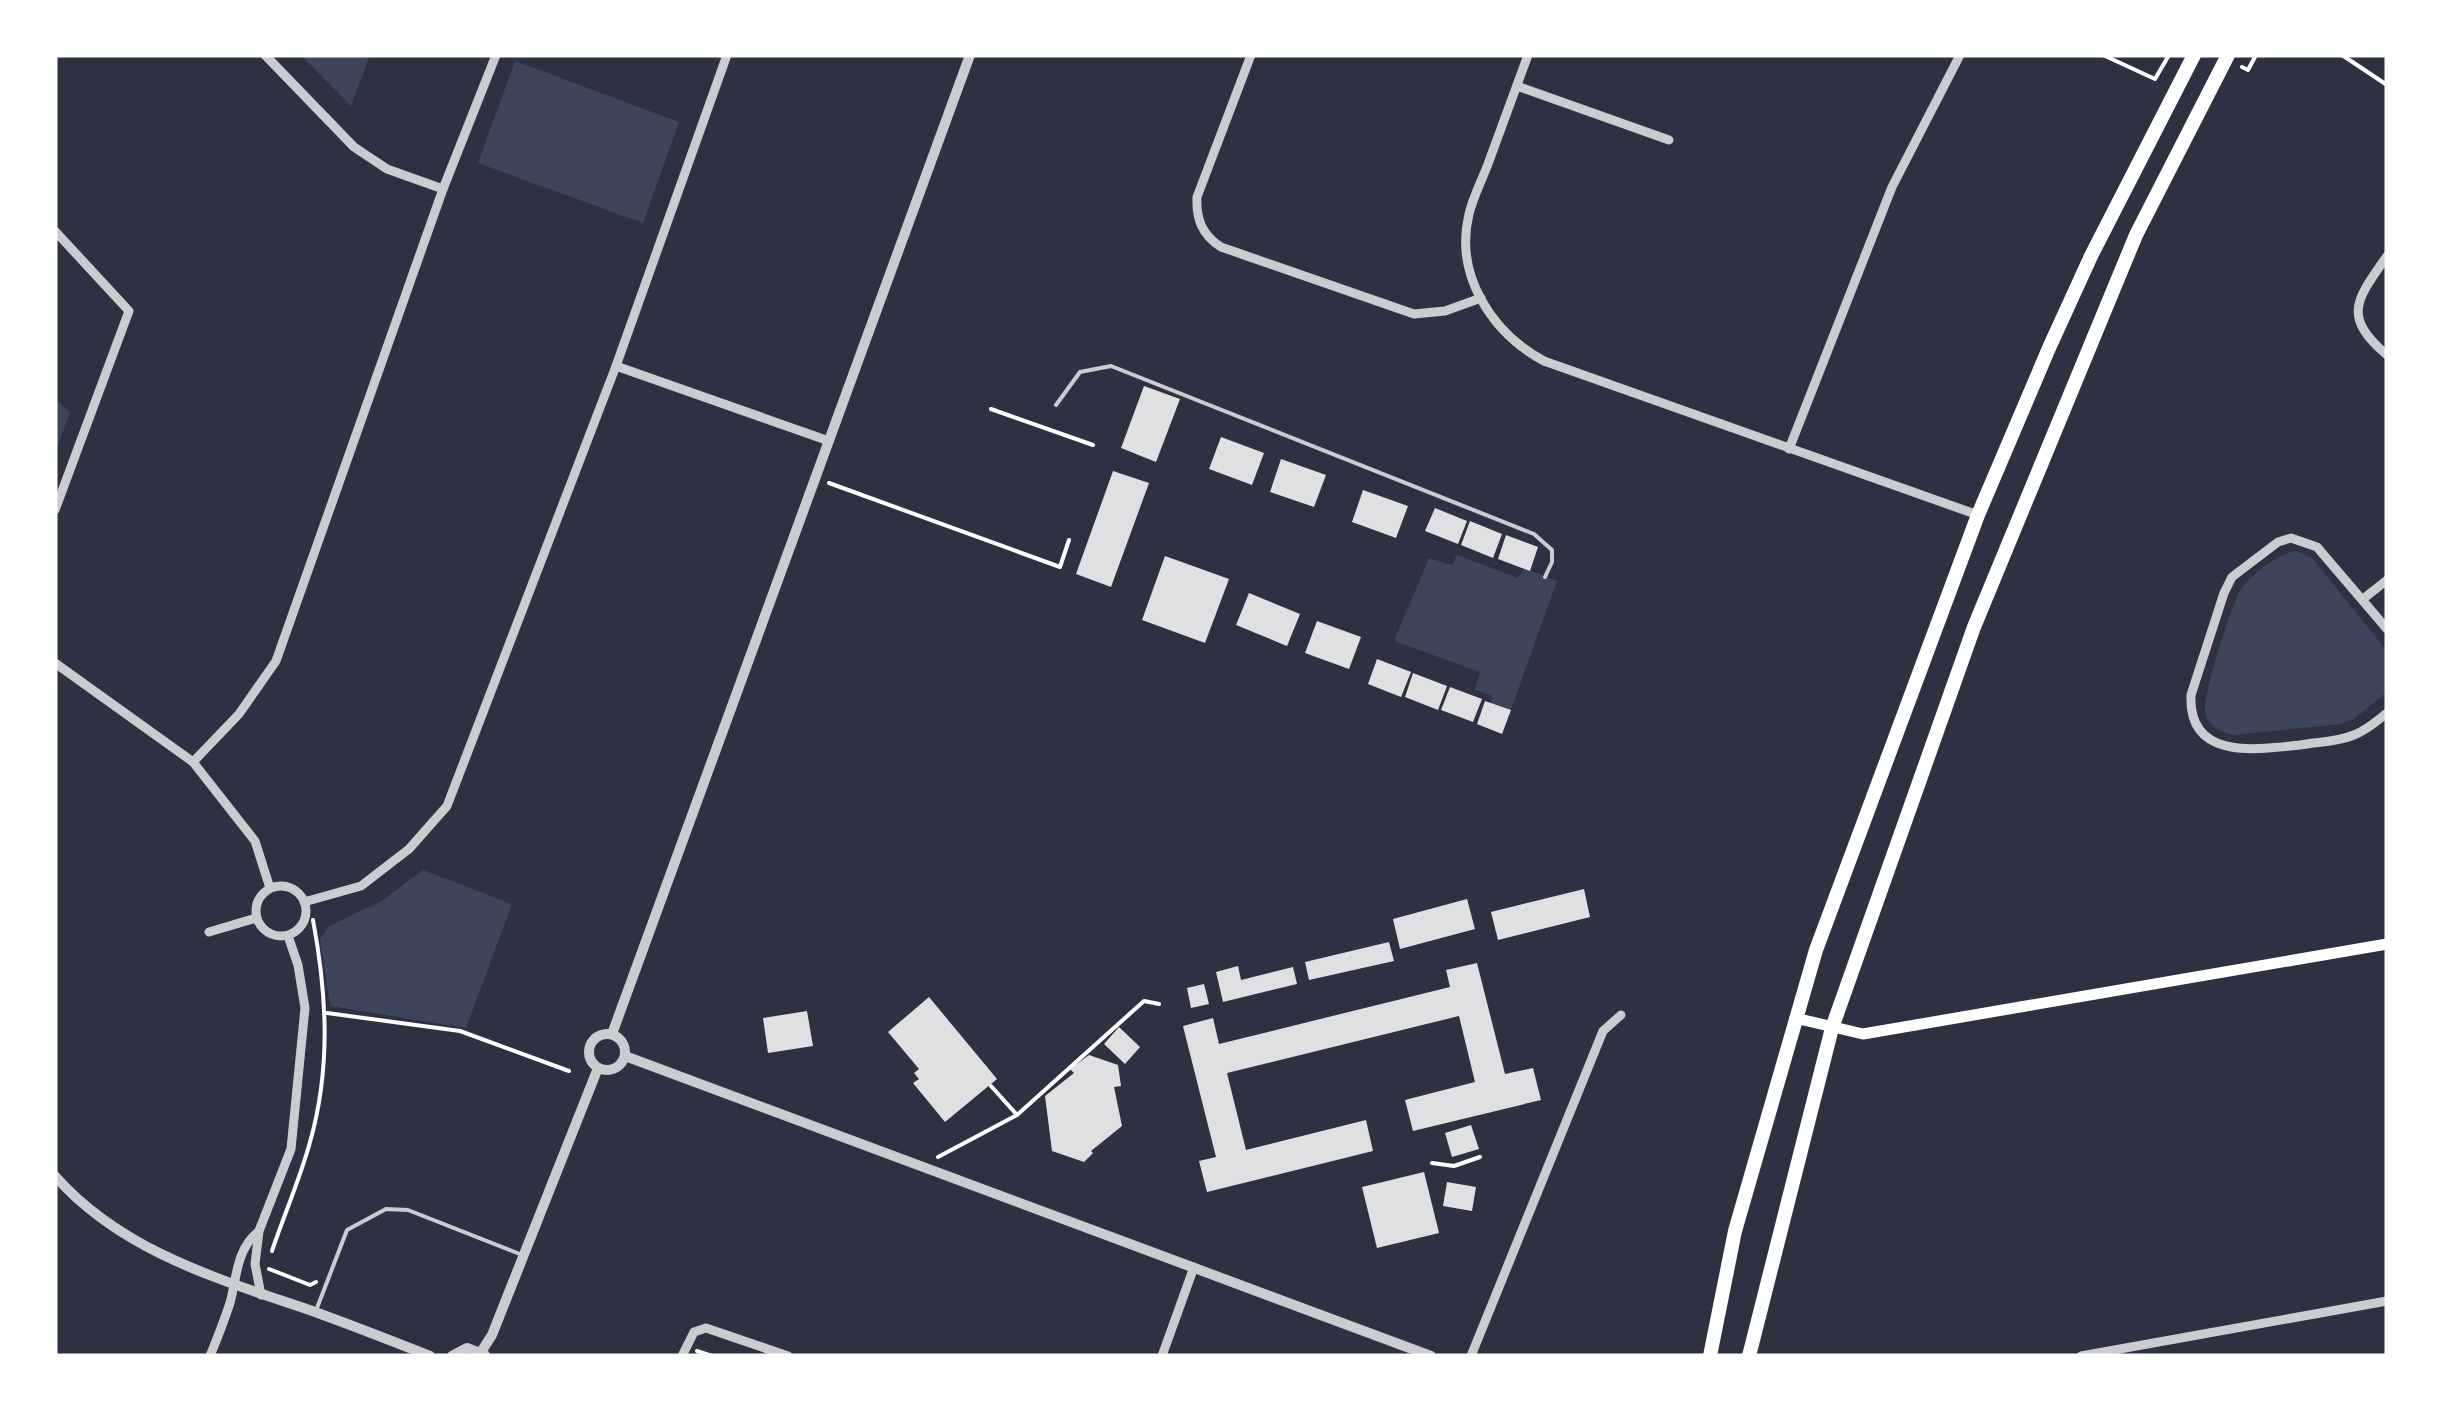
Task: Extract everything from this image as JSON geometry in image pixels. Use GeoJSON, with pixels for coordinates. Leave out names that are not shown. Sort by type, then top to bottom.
{"type":"FeatureCollection","features":[{"type":"Feature","properties":{"kind":"highway"},"geometry":{"type":"LineString","coordinates":[[1710,1356],[1736,1231],[1816,950],[1978,515],[2077,286],[2194,55]]}},
{"type":"Feature","properties":{"kind":"highway"},"geometry":{"type":"LineString","coordinates":[[1749,1356],[1832,1028],[1974,627],[2136,235],[2228,55]]}},
{"type":"Feature","properties":{"kind":"main road"},"geometry":{"type":"LineString","coordinates":[[1795,1018],[1863,1034],[2387,944]]}},
{"type":"Feature","properties":{"kind":"street"},"geometry":{"type":"LineString","coordinates":[[265,55],[354,147],[387,170],[443,189]]}},
{"type":"Feature","properties":{"kind":"street"},"geometry":{"type":"LineString","coordinates":[[192,762],[239,714],[276,661],[443,189],[496,55]]}},
{"type":"Feature","properties":{"kind":"street"},"geometry":{"type":"LineString","coordinates":[[304,902],[360,886],[409,849],[447,806],[616,366],[727,55]]}},
{"type":"Feature","properties":{"kind":"street"},"geometry":{"type":"LineString","coordinates":[[612,1034],[970,55]]}},
{"type":"Feature","properties":{"kind":"street"},"geometry":{"type":"LineString","coordinates":[[1250,55],[1197,197],[1198,216],[1206,235],[1221,247],[1402,312],[1435,314],[1481,298]]}},
{"type":"Feature","properties":{"kind":"street"},"geometry":{"type":"LineString","coordinates":[[1528,55],[1468,216],[1468,265],[1488,313],[1511,340],[1544,361],[1978,515]]}},
{"type":"Feature","properties":{"kind":"street"},"geometry":{"type":"LineString","coordinates":[[1789,450],[1892,187],[1960,55]]}},
{"type":"Feature","properties":{"kind":"street"},"geometry":{"type":"LineString","coordinates":[[1517,86],[1669,140]]}},
{"type":"Feature","properties":{"kind":"street"},"geometry":{"type":"LineString","coordinates":[[55,231],[129,311],[55,510]]}},
{"type":"Feature","properties":{"kind":"street"},"geometry":{"type":"LineString","coordinates":[[2387,256],[2358,301],[2356,317],[2363,332],[2387,355]]}},
{"type":"Feature","properties":{"kind":"street"},"geometry":{"type":"LineString","coordinates":[[616,366],[829,441]]}},
{"type":"Feature","properties":{"kind":"street"},"geometry":{"type":"LineString","coordinates":[[2387,629],[2327,556],[2306,541],[2290,538],[2244,565],[2224,592],[2190,712],[2209,740],[2224,746],[2262,749],[2351,737],[2387,712]]}},
{"type":"Feature","properties":{"kind":"street"},"geometry":{"type":"LineString","coordinates":[[2363,599],[2387,580]]}},
{"type":"Feature","properties":{"kind":"street"},"geometry":{"type":"LineString","coordinates":[[55,663],[192,762],[255,841],[270,888]]}},
{"type":"Feature","properties":{"kind":"street"},"geometry":{"type":"LineString","coordinates":[[270,888],[293,889],[304,902],[302,924],[288,936],[271,934],[256,918],[259,898],[270,888]]}},
{"type":"Feature","properties":{"kind":"street"},"geometry":{"type":"LineString","coordinates":[[209,932],[256,918]]}},
{"type":"Feature","properties":{"kind":"street"},"geometry":{"type":"LineString","coordinates":[[262,1295],[255,1264],[258,1231],[291,1150],[305,1008],[298,965],[288,936]]}},
{"type":"Feature","properties":{"kind":"street"},"geometry":{"type":"LineString","coordinates":[[1471,1356],[1604,1031],[1622,1015]]}},
{"type":"Feature","properties":{"kind":"street"},"geometry":{"type":"LineString","coordinates":[[612,1034],[622,1041],[625,1056],[613,1070],[598,1068],[590,1059],[591,1044],[601,1035],[612,1034]]}},
{"type":"Feature","properties":{"kind":"street"},"geometry":{"type":"LineString","coordinates":[[625,1056],[1431,1356]]}},
{"type":"Feature","properties":{"kind":"street"},"geometry":{"type":"LineString","coordinates":[[452,1356],[467,1348],[483,1354],[598,1068]]}},
{"type":"Feature","properties":{"kind":"street"},"geometry":{"type":"LineString","coordinates":[[55,1176],[86,1206],[134,1242],[233,1284],[430,1356]]}},
{"type":"Feature","properties":{"kind":"street"},"geometry":{"type":"LineString","coordinates":[[210,1356],[246,1240],[258,1231]]}},
{"type":"Feature","properties":{"kind":"street"},"geometry":{"type":"LineString","coordinates":[[1162,1356],[1194,1268]]}},
{"type":"Feature","properties":{"kind":"street"},"geometry":{"type":"LineString","coordinates":[[2081,1356],[2387,1301]]}},
{"type":"Feature","properties":{"kind":"street"},"geometry":{"type":"LineString","coordinates":[[682,1356],[694,1332],[706,1328],[788,1356]]}},
{"type":"Feature","properties":{"kind":"lane"},"geometry":{"type":"LineString","coordinates":[[1056,405],[1080,372],[1110,366],[1534,534],[1552,550],[1546,577]]}},
{"type":"Feature","properties":{"kind":"lane"},"geometry":{"type":"LineString","coordinates":[[315,1312],[347,1230],[386,1209],[408,1210],[524,1256]]}},
{"type":"Feature","properties":{"kind":"path"},"geometry":{"type":"LineString","coordinates":[[2103,55],[2156,79],[2168,55]]}},
{"type":"Feature","properties":{"kind":"path"},"geometry":{"type":"LineString","coordinates":[[2242,68],[2248,70],[2256,55]]}},
{"type":"Feature","properties":{"kind":"path"},"geometry":{"type":"LineString","coordinates":[[2342,55],[2387,85]]}},
{"type":"Feature","properties":{"kind":"path"},"geometry":{"type":"LineString","coordinates":[[991,409],[1093,445]]}},
{"type":"Feature","properties":{"kind":"path"},"geometry":{"type":"LineString","coordinates":[[816,478],[1060,567],[1069,540]]}},
{"type":"Feature","properties":{"kind":"path"},"geometry":{"type":"LineString","coordinates":[[922,1166],[1016,1115],[1144,1002],[1159,1004]]}},
{"type":"Feature","properties":{"kind":"path"},"geometry":{"type":"LineString","coordinates":[[326,1013],[460,1031],[569,1071]]}},
{"type":"Feature","properties":{"kind":"path"},"geometry":{"type":"LineString","coordinates":[[991,1086],[1016,1115]]}},
{"type":"Feature","properties":{"kind":"path"},"geometry":{"type":"LineString","coordinates":[[1432,1163],[1454,1166],[1480,1158]]}},
{"type":"Feature","properties":{"kind":"path"},"geometry":{"type":"LineString","coordinates":[[255,1264],[310,1285],[330,1274]]}},
{"type":"Feature","properties":{"kind":"path"},"geometry":{"type":"LineString","coordinates":[[274,1282],[278,1273]]}},
{"type":"Feature","properties":{"kind":"shaded area"},"geometry":{"type":"Polygon","coordinates":[[[301,55],[370,55],[351,106],[301,55]]]}},
{"type":"Feature","properties":{"kind":"shaded area"},"geometry":{"type":"Polygon","coordinates":[[[515,61],[679,122],[643,223],[478,163],[515,61]]]}},
{"type":"Feature","properties":{"kind":"shaded area"},"geometry":{"type":"Polygon","coordinates":[[[55,398],[70,413],[55,453],[55,398]]]}},
{"type":"Feature","properties":{"kind":"shaded area"},"geometry":{"type":"Polygon","coordinates":[[[2297,551],[2313,559],[2387,651],[2387,692],[2342,724],[2234,735],[2224,732],[2209,722],[2205,704],[2236,600],[2258,572],[2282,555],[2297,551]]]}},
{"type":"Feature","properties":{"kind":"shaded area"},"geometry":{"type":"Polygon","coordinates":[[[1457,555],[1518,578],[1524,568],[1557,581],[1511,710],[1491,703],[1492,696],[1475,690],[1480,672],[1394,641],[1429,558],[1452,565],[1457,555]]]}},
{"type":"Feature","properties":{"kind":"shaded area"},"geometry":{"type":"Polygon","coordinates":[[[423,870],[512,904],[466,1028],[330,1006],[320,939],[329,926],[382,901],[423,870]]]}},
{"type":"Feature","properties":{"kind":"building"},"geometry":{"type":"Polygon","coordinates":[[[1144,386],[1180,399],[1156,462],[1121,448],[1144,386]]]}},
{"type":"Feature","properties":{"kind":"building"},"geometry":{"type":"Polygon","coordinates":[[[1221,437],[1264,453],[1252,485],[1209,469],[1221,437]]]}},
{"type":"Feature","properties":{"kind":"building"},"geometry":{"type":"Polygon","coordinates":[[[1281,459],[1326,475],[1314,507],[1270,492],[1281,459]]]}},
{"type":"Feature","properties":{"kind":"building"},"geometry":{"type":"Polygon","coordinates":[[[1113,471],[1149,483],[1111,587],[1076,574],[1113,471]]]}},
{"type":"Feature","properties":{"kind":"building"},"geometry":{"type":"Polygon","coordinates":[[[1363,490],[1408,506],[1396,538],[1352,522],[1363,490]]]}},
{"type":"Feature","properties":{"kind":"building"},"geometry":{"type":"Polygon","coordinates":[[[1435,508],[1467,521],[1458,544],[1425,531],[1435,508]]]}},
{"type":"Feature","properties":{"kind":"building"},"geometry":{"type":"Polygon","coordinates":[[[1470,521],[1502,534],[1493,558],[1461,545],[1470,521]]]}},
{"type":"Feature","properties":{"kind":"building"},"geometry":{"type":"Polygon","coordinates":[[[1506,535],[1538,547],[1530,571],[1498,559],[1506,535]]]}},
{"type":"Feature","properties":{"kind":"building"},"geometry":{"type":"Polygon","coordinates":[[[1165,556],[1229,579],[1205,643],[1142,620],[1165,556]]]}},
{"type":"Feature","properties":{"kind":"building"},"geometry":{"type":"Polygon","coordinates":[[[1249,593],[1300,614],[1287,646],[1236,625],[1249,593]]]}},
{"type":"Feature","properties":{"kind":"building"},"geometry":{"type":"Polygon","coordinates":[[[1317,621],[1361,637],[1349,669],[1305,653],[1317,621]]]}},
{"type":"Feature","properties":{"kind":"building"},"geometry":{"type":"Polygon","coordinates":[[[1377,659],[1411,672],[1401,697],[1368,684],[1377,659]]]}},
{"type":"Feature","properties":{"kind":"building"},"geometry":{"type":"Polygon","coordinates":[[[1413,673],[1447,686],[1438,710],[1405,697],[1413,673]]]}},
{"type":"Feature","properties":{"kind":"building"},"geometry":{"type":"Polygon","coordinates":[[[1450,687],[1482,699],[1473,722],[1441,710],[1450,687]]]}},
{"type":"Feature","properties":{"kind":"building"},"geometry":{"type":"Polygon","coordinates":[[[1485,701],[1511,710],[1502,734],[1477,724],[1485,701]]]}},
{"type":"Feature","properties":{"kind":"building"},"geometry":{"type":"Polygon","coordinates":[[[1584,889],[1590,917],[1498,940],[1491,912],[1584,889]]]}},
{"type":"Feature","properties":{"kind":"building"},"geometry":{"type":"Polygon","coordinates":[[[1467,899],[1475,929],[1400,949],[1393,919],[1467,899]]]}},
{"type":"Feature","properties":{"kind":"building"},"geometry":{"type":"Polygon","coordinates":[[[1389,942],[1394,961],[1309,980],[1305,962],[1389,942]]]}},
{"type":"Feature","properties":{"kind":"building"},"geometry":{"type":"Polygon","coordinates":[[[1477,963],[1505,1074],[1533,1068],[1541,1100],[1413,1131],[1405,1100],[1475,1082],[1459,1016],[1227,1073],[1246,1150],[1366,1120],[1373,1151],[1207,1192],[1199,1161],[1216,1157],[1183,1026],[1213,1018],[1219,1044],[1450,987],[1446,970],[1477,963]]]}},
{"type":"Feature","properties":{"kind":"building"},"geometry":{"type":"Polygon","coordinates":[[[1238,966],[1241,980],[1293,967],[1297,984],[1223,1002],[1216,972],[1238,966]]]}},
{"type":"Feature","properties":{"kind":"building"},"geometry":{"type":"Polygon","coordinates":[[[1204,984],[1209,1004],[1191,1008],[1187,988],[1204,984]]]}},
{"type":"Feature","properties":{"kind":"building"},"geometry":{"type":"Polygon","coordinates":[[[929,997],[997,1079],[945,1122],[913,1083],[919,1079],[914,1073],[919,1069],[888,1032],[929,997]]]}},
{"type":"Feature","properties":{"kind":"building"},"geometry":{"type":"Polygon","coordinates":[[[807,1011],[813,1046],[768,1053],[763,1018],[807,1011]]]}},
{"type":"Feature","properties":{"kind":"building"},"geometry":{"type":"Polygon","coordinates":[[[1119,1027],[1140,1047],[1125,1064],[1104,1044],[1119,1027]]]}},
{"type":"Feature","properties":{"kind":"building"},"geometry":{"type":"Polygon","coordinates":[[[1089,1055],[1118,1065],[1121,1086],[1114,1087],[1122,1126],[1091,1151],[1084,1162],[1052,1151],[1045,1096],[1089,1055]]]}},
{"type":"Feature","properties":{"kind":"building"},"geometry":{"type":"Polygon","coordinates":[[[1471,1125],[1479,1149],[1452,1157],[1445,1133],[1471,1125]]]}},
{"type":"Feature","properties":{"kind":"building"},"geometry":{"type":"Polygon","coordinates":[[[1424,1172],[1439,1233],[1377,1248],[1362,1187],[1424,1172]]]}},
{"type":"Feature","properties":{"kind":"building"},"geometry":{"type":"Polygon","coordinates":[[[1447,1182],[1476,1187],[1472,1211],[1443,1206],[1447,1182]]]}}]}
